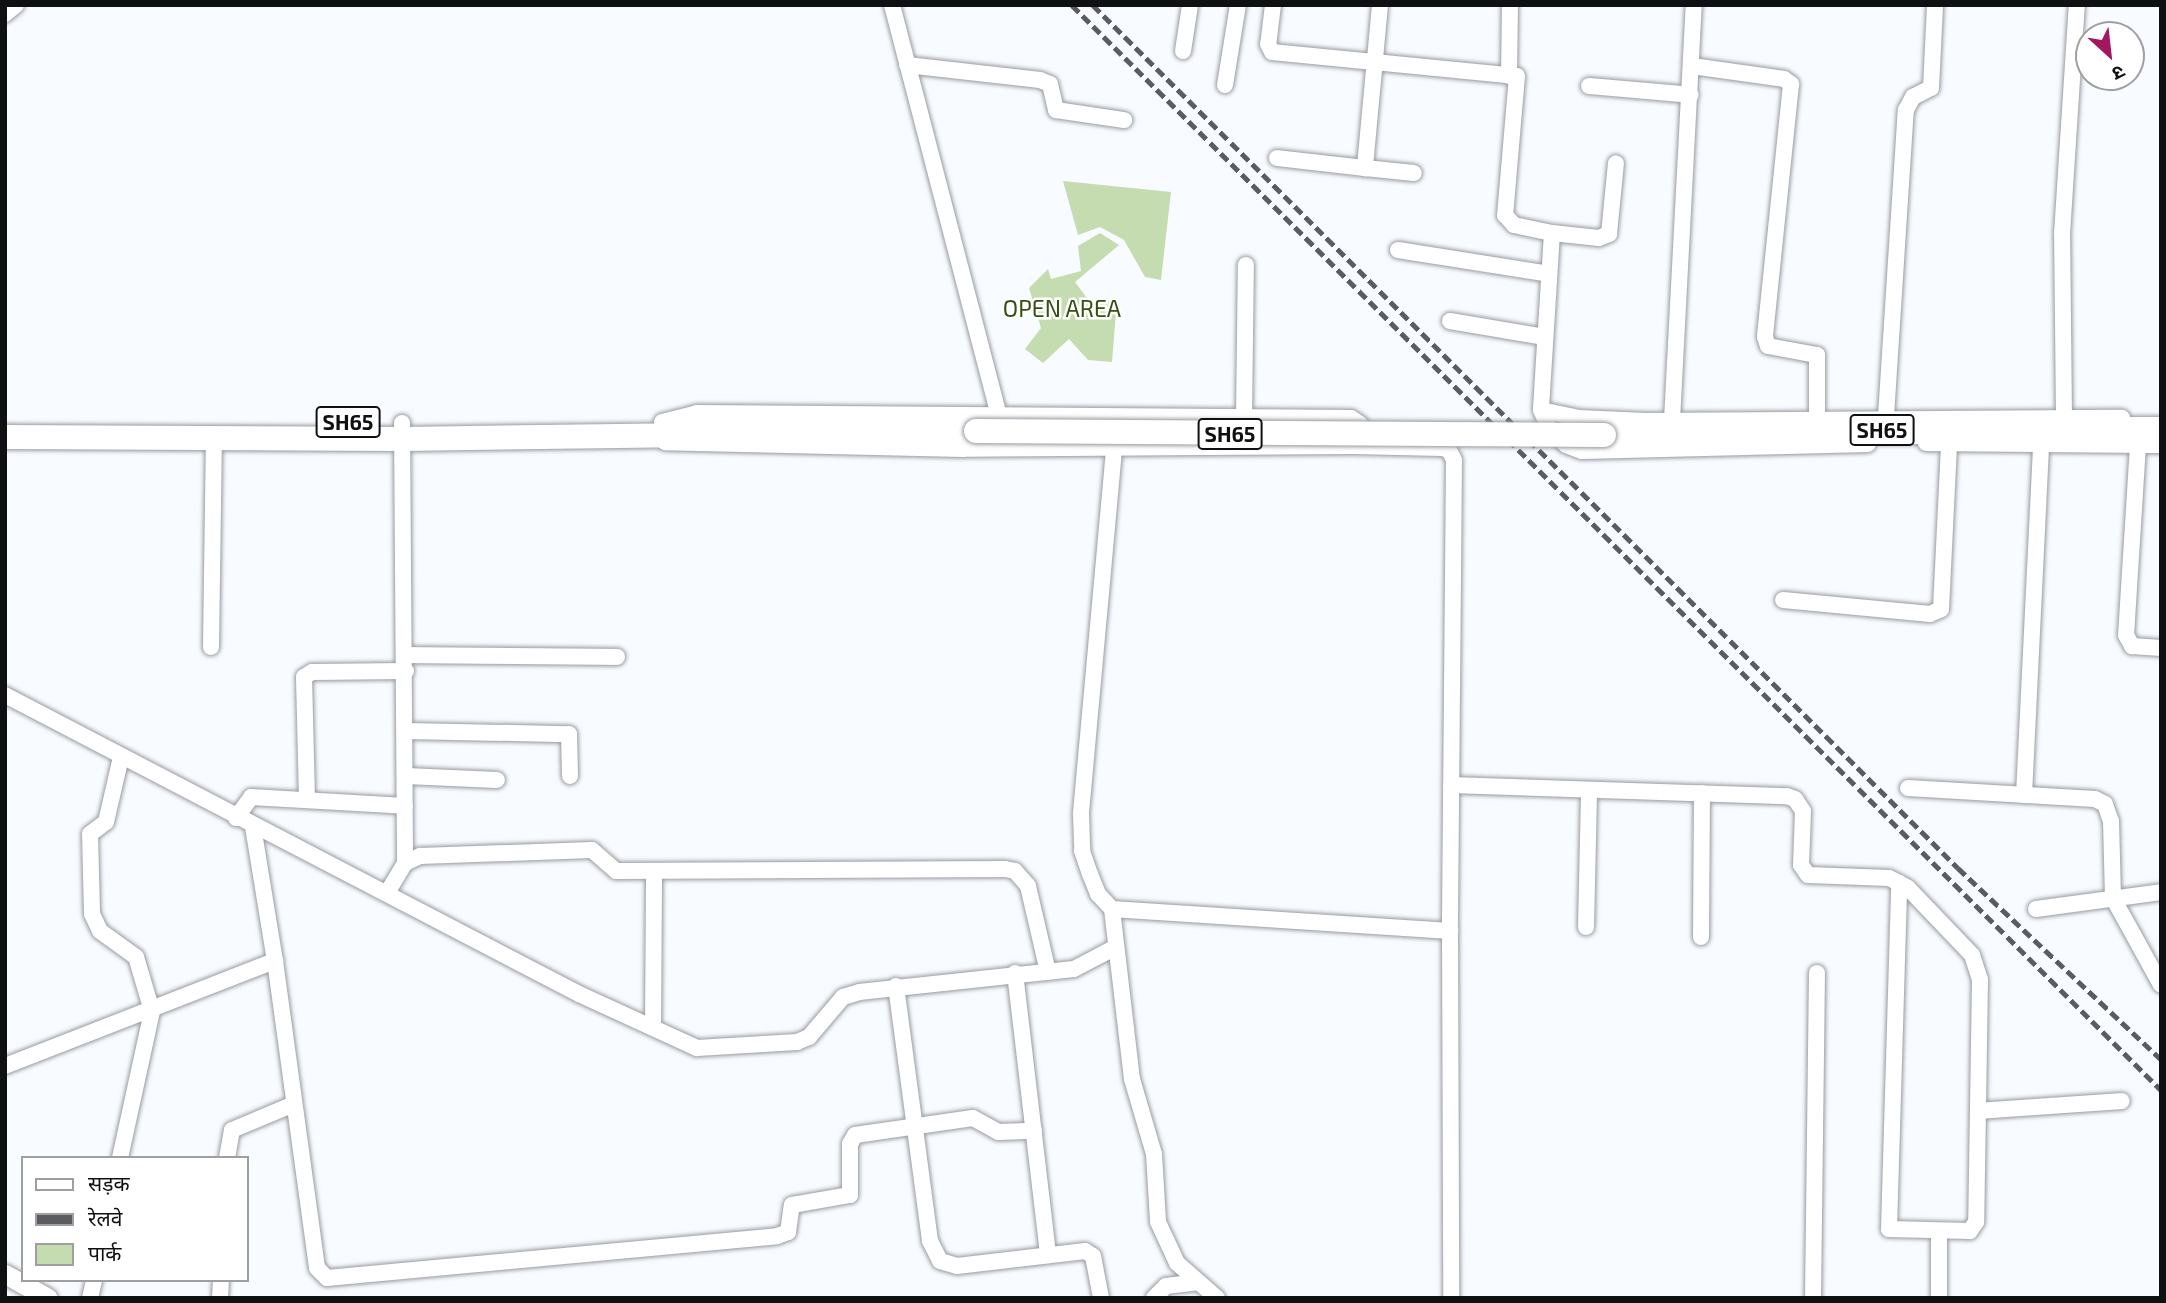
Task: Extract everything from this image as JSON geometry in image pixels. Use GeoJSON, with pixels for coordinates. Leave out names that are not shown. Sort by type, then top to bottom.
{"type":"FeatureCollection","features":[{"type":"Feature","properties":{"kind":"main road","name":"SH65"},"geometry":{"type":"LineString","coordinates":[[5,422],[402,431]]}},
{"type":"Feature","properties":{"kind":"main road","name":"SH65"},"geometry":{"type":"LineString","coordinates":[[5,437],[214,437],[402,431],[656,429],[1604,435],[2161,429]]}},
{"type":"Feature","properties":{"kind":"street"},"geometry":{"type":"LineString","coordinates":[[5,14],[16,5]]}},
{"type":"Feature","properties":{"kind":"street"},"geometry":{"type":"LineString","coordinates":[[892,5],[999,417]]}},
{"type":"Feature","properties":{"kind":"street"},"geometry":{"type":"LineString","coordinates":[[1183,51],[1189,5]]}},
{"type":"Feature","properties":{"kind":"street"},"geometry":{"type":"LineString","coordinates":[[1226,85],[1238,5]]}},
{"type":"Feature","properties":{"kind":"street"},"geometry":{"type":"LineString","coordinates":[[1273,5],[1268,44],[1272,52],[1517,76],[1505,215],[1514,225],[1552,233],[1599,238],[1609,234],[1616,163]]}},
{"type":"Feature","properties":{"kind":"street"},"geometry":{"type":"LineString","coordinates":[[1365,167],[1380,5]]}},
{"type":"Feature","properties":{"kind":"street"},"geometry":{"type":"LineString","coordinates":[[1509,76],[1510,5]]}},
{"type":"Feature","properties":{"kind":"street"},"geometry":{"type":"LineString","coordinates":[[1672,420],[1694,5]]}},
{"type":"Feature","properties":{"kind":"street"},"geometry":{"type":"LineString","coordinates":[[1886,416],[1906,110],[1913,97],[1931,88],[1935,5]]}},
{"type":"Feature","properties":{"kind":"street"},"geometry":{"type":"LineString","coordinates":[[2064,417],[2062,234],[2077,5]]}},
{"type":"Feature","properties":{"kind":"street"},"geometry":{"type":"LineString","coordinates":[[907,65],[1040,79],[1050,85],[1056,110],[1124,120]]}},
{"type":"Feature","properties":{"kind":"street"},"geometry":{"type":"LineString","coordinates":[[1692,65],[1784,79],[1791,84],[1765,337],[1768,346],[1816,355],[1817,418]]}},
{"type":"Feature","properties":{"kind":"street"},"geometry":{"type":"LineString","coordinates":[[1590,86],[1691,95]]}},
{"type":"Feature","properties":{"kind":"street"},"geometry":{"type":"LineString","coordinates":[[1277,158],[1414,173]]}},
{"type":"Feature","properties":{"kind":"street"},"geometry":{"type":"LineString","coordinates":[[1552,233],[1541,410],[1550,430],[1566,446],[1582,451],[1949,444],[2161,445]]}},
{"type":"Feature","properties":{"kind":"street"},"geometry":{"type":"LineString","coordinates":[[1398,250],[1549,274]]}},
{"type":"Feature","properties":{"kind":"street"},"geometry":{"type":"LineString","coordinates":[[1244,418],[1247,265]]}},
{"type":"Feature","properties":{"kind":"street"},"geometry":{"type":"LineString","coordinates":[[1450,321],[1545,337]]}},
{"type":"Feature","properties":{"kind":"street"},"geometry":{"type":"LineString","coordinates":[[1541,410],[1578,418],[1672,420],[1886,416],[2161,418]]}},
{"type":"Feature","properties":{"kind":"street"},"geometry":{"type":"LineString","coordinates":[[656,429],[697,412],[999,417],[1117,415],[1351,418],[1360,425],[1360,442],[1353,446]]}},
{"type":"Feature","properties":{"kind":"street"},"geometry":{"type":"LineString","coordinates":[[1117,415],[1081,814],[1082,851],[1098,894],[1112,909],[1114,948],[1132,1079],[1154,1154],[1158,1222],[1177,1263],[1208,1292]]}},
{"type":"Feature","properties":{"kind":"street"},"geometry":{"type":"LineString","coordinates":[[656,429],[686,444],[1114,449],[1353,446],[1442,448],[1453,455],[1451,1298]]}},
{"type":"Feature","properties":{"kind":"street"},"geometry":{"type":"LineString","coordinates":[[387,893],[405,863],[406,663],[402,431]]}},
{"type":"Feature","properties":{"kind":"street"},"geometry":{"type":"LineString","coordinates":[[211,647],[214,437]]}},
{"type":"Feature","properties":{"kind":"street"},"geometry":{"type":"LineString","coordinates":[[1783,600],[1930,614],[1941,609],[1949,444]]}},
{"type":"Feature","properties":{"kind":"street"},"geometry":{"type":"LineString","coordinates":[[2138,445],[2126,635],[2132,646],[2161,648]]}},
{"type":"Feature","properties":{"kind":"street"},"geometry":{"type":"LineString","coordinates":[[2024,795],[2041,446]]}},
{"type":"Feature","properties":{"kind":"street"},"geometry":{"type":"LineString","coordinates":[[307,800],[304,677],[312,672],[406,663],[617,657]]}},
{"type":"Feature","properties":{"kind":"street"},"geometry":{"type":"LineString","coordinates":[[5,695],[253,827],[387,893],[579,994],[697,1048],[789,1044],[809,1037],[843,997],[896,986],[1048,972],[1084,966],[1114,948]]}},
{"type":"Feature","properties":{"kind":"street"},"geometry":{"type":"LineString","coordinates":[[406,731],[569,734],[570,776]]}},
{"type":"Feature","properties":{"kind":"street"},"geometry":{"type":"LineString","coordinates":[[120,1156],[152,1010],[136,957],[100,931],[92,914],[90,834],[106,822],[121,757]]}},
{"type":"Feature","properties":{"kind":"street"},"geometry":{"type":"LineString","coordinates":[[406,776],[497,780]]}},
{"type":"Feature","properties":{"kind":"street"},"geometry":{"type":"LineString","coordinates":[[1451,785],[1702,793],[1795,799],[1803,811],[1801,865],[1808,875],[1889,878],[1899,883],[1972,955],[1977,967],[1976,1222],[1970,1231],[1894,1233],[1888,1225],[1899,883]]}},
{"type":"Feature","properties":{"kind":"street"},"geometry":{"type":"LineString","coordinates":[[1908,788],[2095,799],[2105,804],[2111,821],[2113,898],[2161,985]]}},
{"type":"Feature","properties":{"kind":"street"},"geometry":{"type":"LineString","coordinates":[[1586,927],[1589,791]]}},
{"type":"Feature","properties":{"kind":"street"},"geometry":{"type":"LineString","coordinates":[[1702,793],[1702,937]]}},
{"type":"Feature","properties":{"kind":"street"},"geometry":{"type":"LineString","coordinates":[[236,818],[251,797],[405,806]]}},
{"type":"Feature","properties":{"kind":"street"},"geometry":{"type":"LineString","coordinates":[[253,827],[275,961],[317,1268],[327,1278],[784,1235],[790,1227],[792,1205],[850,1195],[850,1144],[855,1135],[979,1118],[998,1132],[1034,1131]]}},
{"type":"Feature","properties":{"kind":"street"},"geometry":{"type":"LineString","coordinates":[[405,863],[420,856],[592,850],[611,869],[1015,871],[1028,886],[1048,972]]}},
{"type":"Feature","properties":{"kind":"street"},"geometry":{"type":"LineString","coordinates":[[653,1027],[654,871]]}},
{"type":"Feature","properties":{"kind":"street"},"geometry":{"type":"LineString","coordinates":[[2036,909],[2161,892]]}},
{"type":"Feature","properties":{"kind":"street"},"geometry":{"type":"LineString","coordinates":[[1112,909],[1450,931]]}},
{"type":"Feature","properties":{"kind":"street"},"geometry":{"type":"LineString","coordinates":[[5,1066],[275,961]]}},
{"type":"Feature","properties":{"kind":"street"},"geometry":{"type":"LineString","coordinates":[[1015,973],[1048,1255]]}},
{"type":"Feature","properties":{"kind":"street"},"geometry":{"type":"LineString","coordinates":[[1813,1298],[1816,973]]}},
{"type":"Feature","properties":{"kind":"street"},"geometry":{"type":"LineString","coordinates":[[896,986],[930,1241],[940,1261],[957,1266],[1090,1253],[1101,1298]]}},
{"type":"Feature","properties":{"kind":"street"},"geometry":{"type":"LineString","coordinates":[[1978,1111],[2122,1101]]}},
{"type":"Feature","properties":{"kind":"street"},"geometry":{"type":"LineString","coordinates":[[227,1156],[232,1130],[294,1104]]}},
{"type":"Feature","properties":{"kind":"street"},"geometry":{"type":"LineString","coordinates":[[1939,1233],[1939,1298]]}},
{"type":"Feature","properties":{"kind":"street"},"geometry":{"type":"LineString","coordinates":[[5,1274],[48,1298]]}},
{"type":"Feature","properties":{"kind":"street"},"geometry":{"type":"LineString","coordinates":[[1154,1298],[1166,1286],[1208,1292]]}},
{"type":"Feature","properties":{"kind":"green space"},"geometry":{"type":"Polygon","coordinates":[[[1063,181],[1171,192],[1161,280],[1145,277],[1124,240],[1100,227],[1078,235],[1063,181]]]}},
{"type":"Feature","properties":{"kind":"green space","name":"OPEN AREA"},"geometry":{"type":"Polygon","coordinates":[[[1100,233],[1119,245],[1075,282],[1093,306],[1117,299],[1112,362],[1088,360],[1069,339],[1043,363],[1025,349],[1041,328],[1029,288],[1048,269],[1051,279],[1081,271],[1078,246],[1100,233]]]}},
{"type":"Feature","properties":{"kind":"railway"},"geometry":{"type":"LineString","coordinates":[[1072,5],[2161,1090]]}},
{"type":"Feature","properties":{"kind":"railway"},"geometry":{"type":"LineString","coordinates":[[1093,5],[1958,868],[2161,1059]]}}]}
